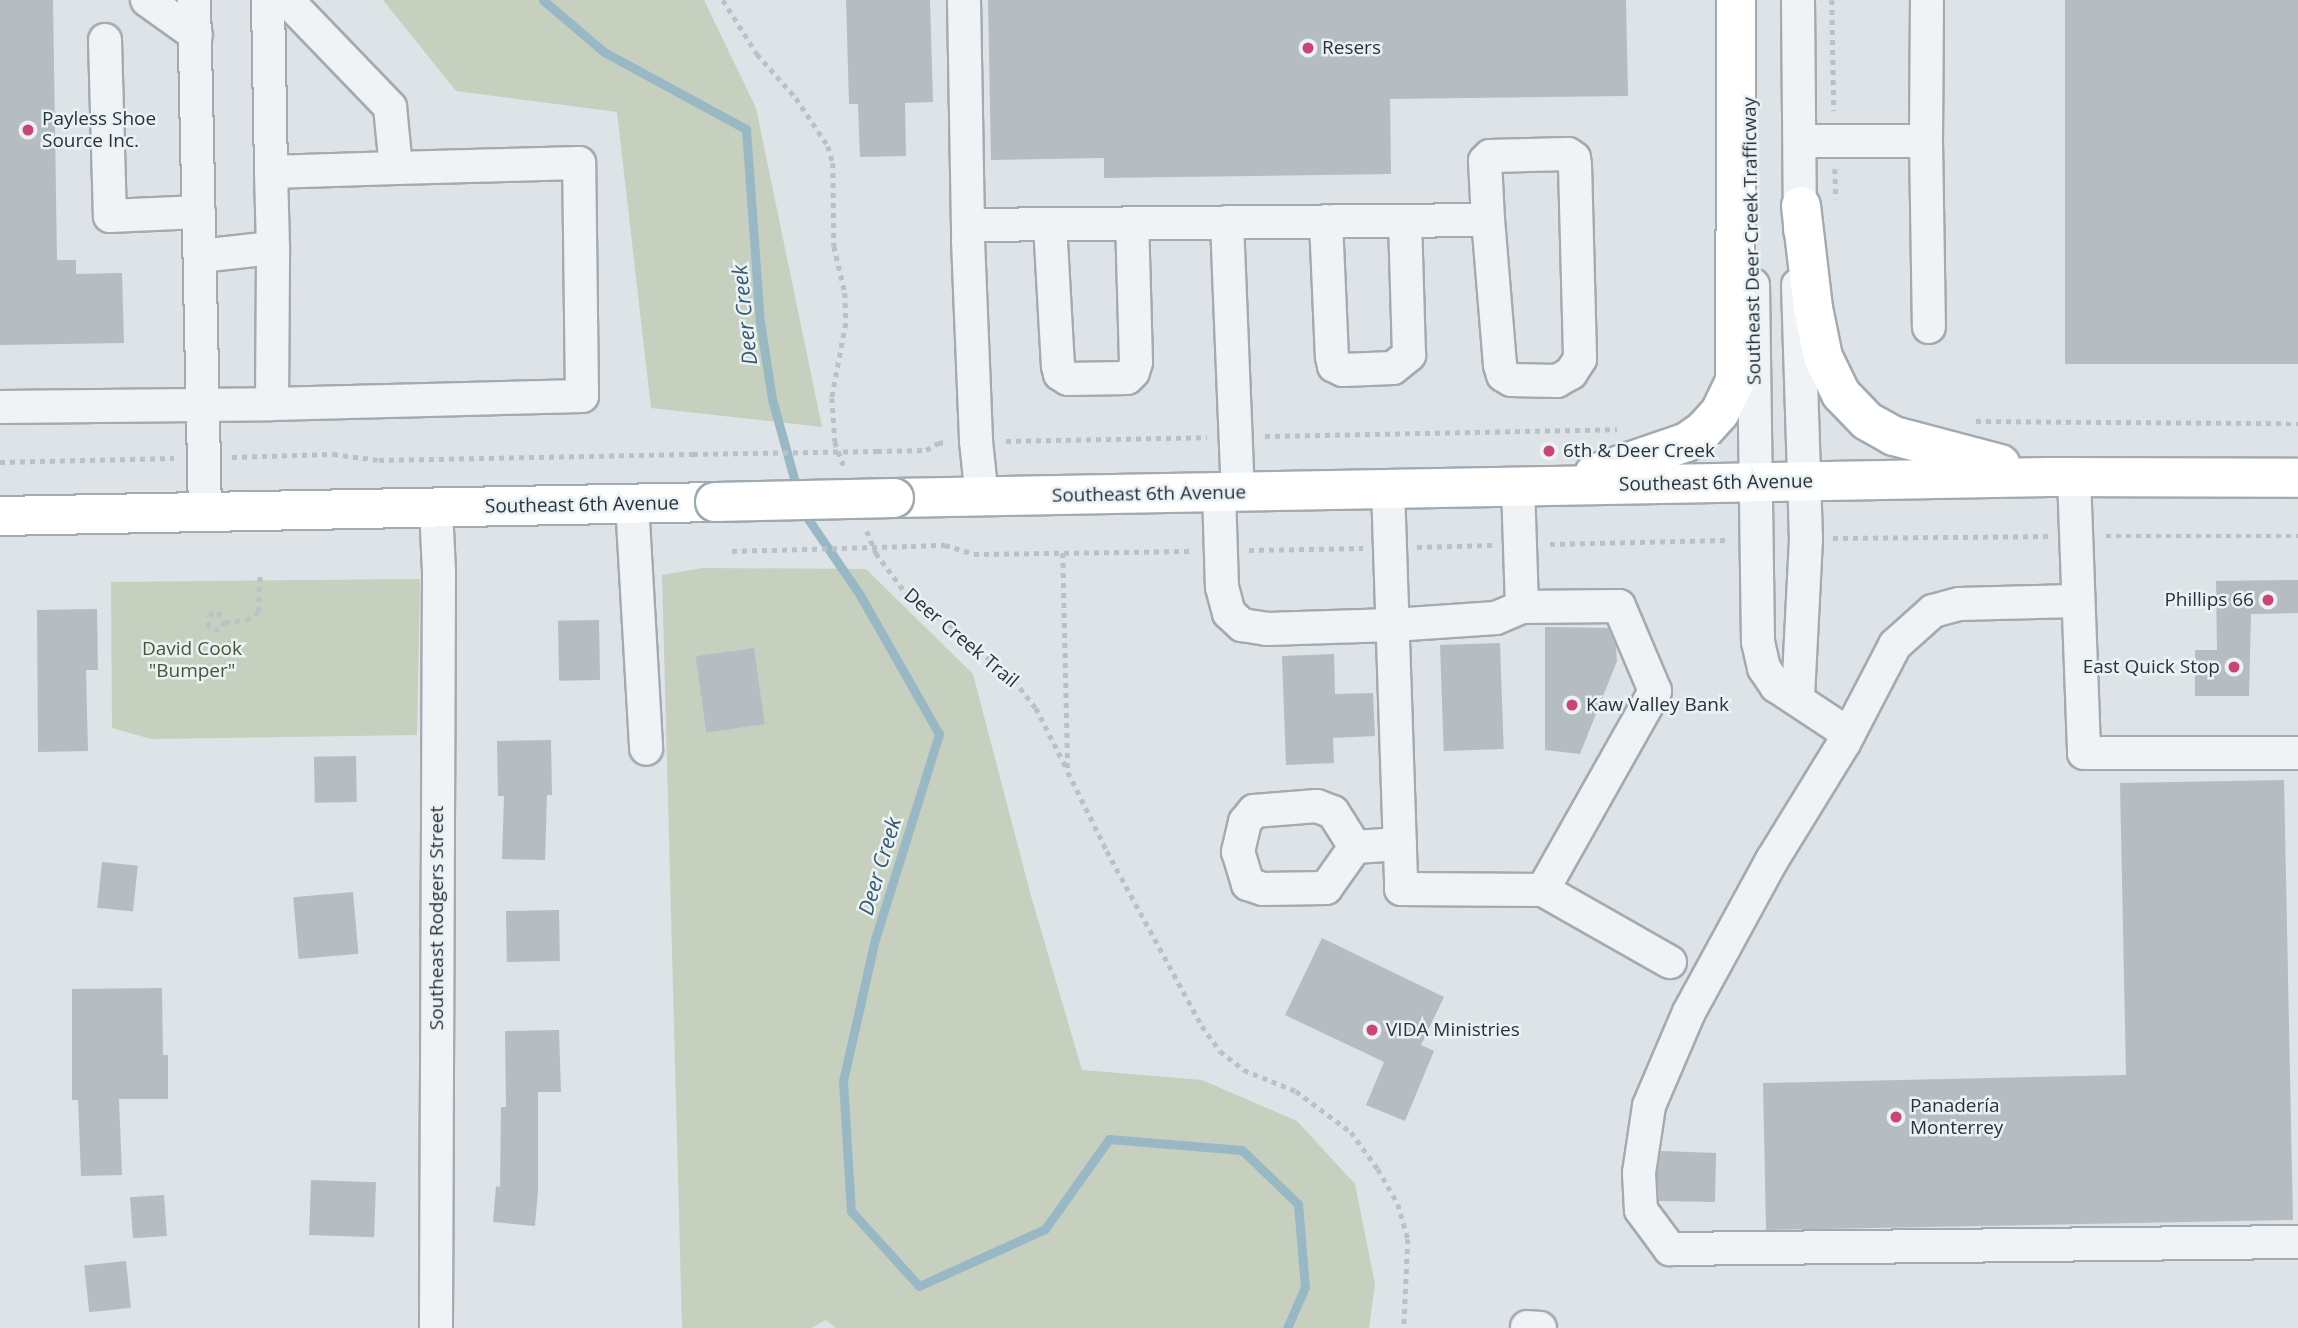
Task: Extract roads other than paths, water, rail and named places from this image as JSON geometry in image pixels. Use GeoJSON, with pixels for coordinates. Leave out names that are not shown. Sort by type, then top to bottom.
{"type":"FeatureCollection","features":[{"type":"Feature","properties":{"kind":"main road"},"geometry":{"type":"LineString","coordinates":[[1566,484],[1688,442],[1703,431],[1731,394],[1735,365],[1733,60],[1736,0]]}},
{"type":"Feature","properties":{"kind":"main road"},"geometry":{"type":"LineString","coordinates":[[1819,207],[1813,308],[1823,357],[1849,404],[1867,421],[1894,436],[2062,477]]}},
{"type":"Feature","properties":{"kind":"main road","name":"Southeast 6th Avenue"},"geometry":{"type":"LineString","coordinates":[[0,516],[1566,484],[2062,477],[2298,478]]}},
{"type":"Feature","properties":{"kind":"street"},"geometry":{"type":"LineString","coordinates":[[147,0],[196,35]]}},
{"type":"Feature","properties":{"kind":"street"},"geometry":{"type":"LineString","coordinates":[[194,0],[205,513]]}},
{"type":"Feature","properties":{"kind":"street"},"geometry":{"type":"LineString","coordinates":[[268,0],[273,248],[272,404]]}},
{"type":"Feature","properties":{"kind":"street"},"geometry":{"type":"LineString","coordinates":[[287,0],[390,107],[396,168]]}},
{"type":"Feature","properties":{"kind":"street"},"geometry":{"type":"LineString","coordinates":[[964,0],[968,225],[976,441],[982,498]]}},
{"type":"Feature","properties":{"kind":"street","name":"Southeast Deer Creek Trafficway"},"geometry":{"type":"LineString","coordinates":[[1742,0],[1748,56],[1758,642],[1764,668],[1776,686],[1849,734]]}},
{"type":"Feature","properties":{"kind":"street"},"geometry":{"type":"LineString","coordinates":[[1798,0],[1800,141],[1819,207],[1797,307],[1806,539],[1798,698]]}},
{"type":"Feature","properties":{"kind":"street"},"geometry":{"type":"LineString","coordinates":[[1927,0],[1929,327]]}},
{"type":"Feature","properties":{"kind":"street"},"geometry":{"type":"LineString","coordinates":[[105,40],[110,216],[199,212]]}},
{"type":"Feature","properties":{"kind":"street"},"geometry":{"type":"LineString","coordinates":[[1800,141],[1926,141]]}},
{"type":"Feature","properties":{"kind":"street"},"geometry":{"type":"LineString","coordinates":[[1568,153],[1574,158],[1580,359],[1572,373],[1557,381],[1511,380],[1503,375],[1488,220],[1485,161],[1490,156],[1568,153]]}},
{"type":"Feature","properties":{"kind":"street"},"geometry":{"type":"LineString","coordinates":[[0,407],[272,404],[582,396],[579,163],[271,172]]}},
{"type":"Feature","properties":{"kind":"street"},"geometry":{"type":"LineString","coordinates":[[968,225],[1488,220]]}},
{"type":"Feature","properties":{"kind":"street"},"geometry":{"type":"LineString","coordinates":[[1326,222],[1332,358],[1334,366],[1343,370],[1393,369],[1409,355],[1405,221]]}},
{"type":"Feature","properties":{"kind":"street"},"geometry":{"type":"LineString","coordinates":[[1227,222],[1235,436],[1222,550],[1223,587],[1229,613],[1242,625],[1267,629],[1496,618],[1522,607],[1619,606],[1654,691],[1543,890]]}},
{"type":"Feature","properties":{"kind":"street"},"geometry":{"type":"LineString","coordinates":[[1050,224],[1058,366],[1060,374],[1068,379],[1127,378],[1133,372],[1136,362],[1132,223]]}},
{"type":"Feature","properties":{"kind":"street"},"geometry":{"type":"LineString","coordinates":[[200,256],[273,248]]}},
{"type":"Feature","properties":{"kind":"street"},"geometry":{"type":"LineString","coordinates":[[2062,477],[2075,536],[2084,753],[2298,753]]}},
{"type":"Feature","properties":{"kind":"street"},"geometry":{"type":"LineString","coordinates":[[1518,485],[1522,607]]}},
{"type":"Feature","properties":{"kind":"street"},"geometry":{"type":"LineString","coordinates":[[1388,488],[1401,889],[1543,890],[1670,962]]}},
{"type":"Feature","properties":{"kind":"street"},"geometry":{"type":"LineString","coordinates":[[632,503],[646,749]]}},
{"type":"Feature","properties":{"kind":"street","name":"Southeast Rodgers Street"},"geometry":{"type":"LineString","coordinates":[[436,508],[439,572],[436,1328]]}},
{"type":"Feature","properties":{"kind":"street"},"geometry":{"type":"LineString","coordinates":[[2076,601],[1959,604],[1933,611],[1895,645],[1849,734],[1772,860],[1689,1012],[1649,1106],[1639,1173],[1641,1210],[1670,1249],[2298,1242]]}},
{"type":"Feature","properties":{"kind":"street"},"geometry":{"type":"LineString","coordinates":[[1355,847],[1400,844]]}},
{"type":"Feature","properties":{"kind":"waterway","name":"Deer Creek"},"geometry":{"type":"LineString","coordinates":[[543,0],[604,52],[746,129],[760,322],[772,399],[798,493]]}},
{"type":"Feature","properties":{"kind":"waterway","name":"Deer Creek"},"geometry":{"type":"LineString","coordinates":[[802,510],[860,595],[939,734],[875,939],[843,1081],[851,1211],[919,1286],[1045,1229],[1109,1139],[1242,1150],[1298,1204],[1305,1287],[1287,1328]]}},
{"type":"Feature","properties":{"kind":"place","name":"Resers"},"geometry":{"type":"Point","coordinates":[1308,48]}},
{"type":"Feature","properties":{"kind":"place","name":"Payless Shoe Source Inc."},"geometry":{"type":"Point","coordinates":[28,130]}},
{"type":"Feature","properties":{"kind":"place","name":"6th & Deer Creek"},"geometry":{"type":"Point","coordinates":[1549,451]}},
{"type":"Feature","properties":{"kind":"place","name":"Phillips 66"},"geometry":{"type":"Point","coordinates":[2268,600]}},
{"type":"Feature","properties":{"kind":"place","name":"East Quick Stop"},"geometry":{"type":"Point","coordinates":[2234,667]}},
{"type":"Feature","properties":{"kind":"place","name":"Kaw Valley Bank"},"geometry":{"type":"Point","coordinates":[1572,705]}},
{"type":"Feature","properties":{"kind":"place","name":"VIDA Ministries"},"geometry":{"type":"Point","coordinates":[1372,1030]}},
{"type":"Feature","properties":{"kind":"place","name":"Panadería Monterrey"},"geometry":{"type":"Point","coordinates":[1896,1117]}},
{"type":"Feature","properties":{"kind":"park label","name":"David Cook \"Bumper\""},"geometry":{"type":"Point","coordinates":[192,660]}}]}
